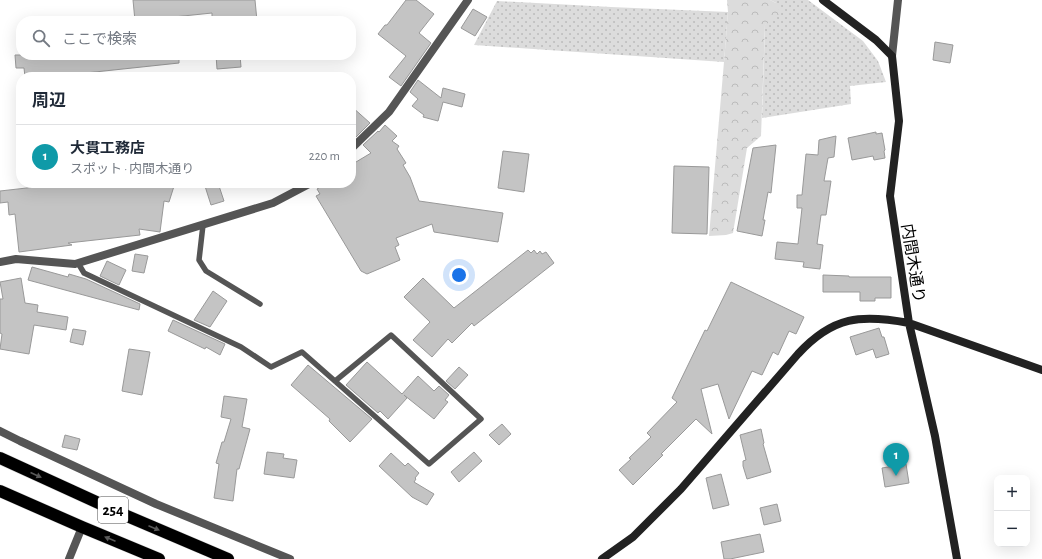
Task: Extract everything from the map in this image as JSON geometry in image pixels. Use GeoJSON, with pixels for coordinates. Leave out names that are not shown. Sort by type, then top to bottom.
{"type":"FeatureCollection","features":[{"type":"Feature","properties":{"kind":"highway","name":"254"},"geometry":{"type":"LineString","coordinates":[[0,458],[127,516],[228,559]]}},
{"type":"Feature","properties":{"kind":"highway","name":"254"},"geometry":{"type":"LineString","coordinates":[[0,491],[159,559]]}},
{"type":"Feature","properties":{"kind":"street"},"geometry":{"type":"LineString","coordinates":[[356,144],[389,112],[468,0]]}},
{"type":"Feature","properties":{"kind":"street"},"geometry":{"type":"LineString","coordinates":[[823,0],[876,40],[892,56]]}},
{"type":"Feature","properties":{"kind":"street"},"geometry":{"type":"LineString","coordinates":[[892,56],[898,0]]}},
{"type":"Feature","properties":{"kind":"street","name":"内間木通り"},"geometry":{"type":"LineString","coordinates":[[892,56],[899,121],[890,196],[909,323],[935,436],[957,559]]}},
{"type":"Feature","properties":{"kind":"street"},"geometry":{"type":"LineString","coordinates":[[0,262],[16,259],[75,264],[273,203],[302,188]]}},
{"type":"Feature","properties":{"kind":"street"},"geometry":{"type":"LineString","coordinates":[[602,559],[633,537],[681,489],[798,354],[815,337],[836,325],[851,320],[861,319],[884,319],[909,323],[1042,370]]}},
{"type":"Feature","properties":{"kind":"street"},"geometry":{"type":"LineString","coordinates":[[0,431],[156,504],[290,559]]}},
{"type":"Feature","properties":{"kind":"street"},"geometry":{"type":"LineString","coordinates":[[69,559],[82,527]]}},
{"type":"Feature","properties":{"kind":"lane"},"geometry":{"type":"LineString","coordinates":[[203,225],[199,260],[206,271],[260,304]]}},
{"type":"Feature","properties":{"kind":"lane"},"geometry":{"type":"LineString","coordinates":[[78,263],[84,273],[242,347],[271,367],[302,352],[429,464],[481,419],[391,334],[335,380]]}},
{"type":"Feature","properties":{"kind":"green space"},"geometry":{"type":"Polygon","coordinates":[[[727,0],[770,0],[776,3],[781,14],[765,25],[761,136],[747,148],[733,233],[709,236],[728,12],[727,0]]]}},
{"type":"Feature","properties":{"kind":"green space"},"geometry":{"type":"Polygon","coordinates":[[[770,0],[808,0],[863,41],[878,61],[886,82],[850,86],[851,104],[762,118],[765,25],[776,3],[770,0]]]}},
{"type":"Feature","properties":{"kind":"green space"},"geometry":{"type":"Polygon","coordinates":[[[497,1],[728,12],[724,62],[474,45],[497,1]]]}},
{"type":"Feature","properties":{"kind":"building"},"geometry":{"type":"Polygon","coordinates":[[[133,0],[255,0],[257,16],[212,16],[212,13],[183,16],[135,16],[133,0]]]}},
{"type":"Feature","properties":{"kind":"building"},"geometry":{"type":"Polygon","coordinates":[[[406,0],[416,0],[434,14],[419,33],[431,43],[401,86],[389,77],[406,56],[378,34],[385,25],[387,25],[406,0]]]}},
{"type":"Feature","properties":{"kind":"building"},"geometry":{"type":"Polygon","coordinates":[[[473,9],[487,17],[475,36],[461,28],[473,9]]]}},
{"type":"Feature","properties":{"kind":"building"},"geometry":{"type":"Polygon","coordinates":[[[935,42],[953,45],[950,63],[933,60],[935,42]]]}},
{"type":"Feature","properties":{"kind":"building"},"geometry":{"type":"Polygon","coordinates":[[[15,55],[16,60],[179,60],[179,63],[95,72],[24,72],[24,68],[16,68],[15,55]]]}},
{"type":"Feature","properties":{"kind":"building"},"geometry":{"type":"Polygon","coordinates":[[[216,60],[240,60],[241,67],[217,69],[216,60]]]}},
{"type":"Feature","properties":{"kind":"building"},"geometry":{"type":"Polygon","coordinates":[[[418,80],[441,98],[443,88],[465,94],[462,107],[443,102],[438,121],[423,117],[424,115],[412,106],[418,99],[410,92],[418,80]]]}},
{"type":"Feature","properties":{"kind":"building"},"geometry":{"type":"Polygon","coordinates":[[[356,110],[370,123],[356,137],[356,110]]]}},
{"type":"Feature","properties":{"kind":"building"},"geometry":{"type":"Polygon","coordinates":[[[385,125],[397,136],[392,141],[399,146],[397,149],[406,163],[403,165],[410,177],[419,201],[503,213],[498,242],[434,232],[432,224],[396,238],[399,245],[395,247],[400,260],[367,274],[361,271],[316,196],[320,194],[317,189],[319,188],[356,188],[356,162],[371,153],[363,145],[378,131],[379,132],[385,125]]]}},
{"type":"Feature","properties":{"kind":"building"},"geometry":{"type":"Polygon","coordinates":[[[876,132],[876,134],[882,133],[885,158],[874,160],[873,156],[852,160],[848,138],[876,132]]]}},
{"type":"Feature","properties":{"kind":"building"},"geometry":{"type":"Polygon","coordinates":[[[836,136],[834,157],[828,158],[824,181],[831,181],[826,215],[821,215],[817,244],[823,245],[820,269],[803,267],[804,262],[775,259],[777,242],[798,244],[802,208],[797,208],[797,195],[802,195],[806,154],[818,155],[819,140],[836,136]]]}},
{"type":"Feature","properties":{"kind":"building"},"geometry":{"type":"Polygon","coordinates":[[[776,145],[771,193],[768,192],[762,236],[737,231],[753,148],[776,145]]]}},
{"type":"Feature","properties":{"kind":"building"},"geometry":{"type":"Polygon","coordinates":[[[503,151],[529,154],[524,192],[498,188],[503,151]]]}},
{"type":"Feature","properties":{"kind":"building"},"geometry":{"type":"Polygon","coordinates":[[[674,166],[709,167],[707,234],[672,233],[674,166]]]}},
{"type":"Feature","properties":{"kind":"building"},"geometry":{"type":"Polygon","coordinates":[[[27,188],[173,188],[169,202],[164,201],[160,232],[139,229],[140,235],[68,243],[72,245],[19,252],[15,214],[9,215],[8,202],[0,203],[0,191],[27,188]]]}},
{"type":"Feature","properties":{"kind":"building"},"geometry":{"type":"Polygon","coordinates":[[[206,188],[220,188],[224,201],[211,205],[206,188]]]}},
{"type":"Feature","properties":{"kind":"building"},"geometry":{"type":"Polygon","coordinates":[[[528,250],[531,253],[534,250],[537,254],[540,251],[542,254],[546,252],[554,263],[474,326],[472,323],[452,343],[448,339],[432,357],[413,340],[430,322],[404,297],[423,278],[454,308],[528,250]]]}},
{"type":"Feature","properties":{"kind":"building"},"geometry":{"type":"Polygon","coordinates":[[[135,254],[148,256],[144,273],[132,271],[135,254]]]}},
{"type":"Feature","properties":{"kind":"building"},"geometry":{"type":"Polygon","coordinates":[[[107,261],[126,270],[119,285],[100,276],[107,261]]]}},
{"type":"Feature","properties":{"kind":"building"},"geometry":{"type":"Polygon","coordinates":[[[32,267],[68,277],[69,274],[86,279],[140,304],[139,310],[28,280],[32,267]]]}},
{"type":"Feature","properties":{"kind":"building"},"geometry":{"type":"Polygon","coordinates":[[[823,275],[849,277],[891,277],[891,298],[875,298],[875,301],[860,301],[860,292],[823,292],[823,275]]]}},
{"type":"Feature","properties":{"kind":"building"},"geometry":{"type":"Polygon","coordinates":[[[21,278],[25,303],[38,305],[37,312],[68,317],[66,330],[34,325],[29,354],[0,349],[2,334],[0,333],[0,299],[3,299],[0,282],[21,278]]]}},
{"type":"Feature","properties":{"kind":"building"},"geometry":{"type":"Polygon","coordinates":[[[731,282],[804,317],[796,334],[789,331],[778,355],[773,352],[762,375],[752,371],[729,419],[718,384],[701,389],[712,434],[696,419],[633,485],[619,470],[651,437],[647,433],[677,402],[672,398],[705,330],[707,331],[731,282]]]}},
{"type":"Feature","properties":{"kind":"building"},"geometry":{"type":"Polygon","coordinates":[[[213,291],[227,301],[210,327],[194,320],[213,291]]]}},
{"type":"Feature","properties":{"kind":"building"},"geometry":{"type":"Polygon","coordinates":[[[173,320],[225,344],[220,355],[206,347],[205,349],[168,331],[173,320]]]}},
{"type":"Feature","properties":{"kind":"building"},"geometry":{"type":"Polygon","coordinates":[[[879,328],[882,337],[884,337],[889,354],[876,358],[873,349],[856,355],[850,337],[879,328]]]}},
{"type":"Feature","properties":{"kind":"building"},"geometry":{"type":"Polygon","coordinates":[[[73,329],[86,331],[83,345],[70,342],[73,329]]]}},
{"type":"Feature","properties":{"kind":"building"},"geometry":{"type":"Polygon","coordinates":[[[129,349],[150,352],[142,395],[122,391],[129,349]]]}},
{"type":"Feature","properties":{"kind":"building"},"geometry":{"type":"Polygon","coordinates":[[[367,362],[402,394],[418,376],[434,391],[439,386],[449,395],[445,400],[448,402],[434,419],[404,395],[407,398],[388,419],[380,411],[378,413],[346,385],[367,362]]]}},
{"type":"Feature","properties":{"kind":"building"},"geometry":{"type":"Polygon","coordinates":[[[308,365],[372,419],[350,442],[329,421],[330,419],[291,385],[308,365]]]}},
{"type":"Feature","properties":{"kind":"building"},"geometry":{"type":"Polygon","coordinates":[[[459,367],[468,375],[455,389],[446,381],[459,367]]]}},
{"type":"Feature","properties":{"kind":"building"},"geometry":{"type":"Polygon","coordinates":[[[224,396],[247,399],[242,427],[250,429],[239,469],[237,469],[233,501],[214,498],[219,464],[216,463],[231,419],[221,417],[224,396]]]}},
{"type":"Feature","properties":{"kind":"building"},"geometry":{"type":"Polygon","coordinates":[[[502,424],[511,434],[499,445],[489,435],[502,424]]]}},
{"type":"Feature","properties":{"kind":"building"},"geometry":{"type":"Polygon","coordinates":[[[761,429],[763,444],[771,472],[747,479],[743,466],[743,461],[746,460],[740,435],[761,429]]]}},
{"type":"Feature","properties":{"kind":"building"},"geometry":{"type":"Polygon","coordinates":[[[65,435],[80,439],[77,450],[62,447],[65,435]]]}},
{"type":"Feature","properties":{"kind":"building"},"geometry":{"type":"Polygon","coordinates":[[[267,452],[284,454],[283,458],[297,460],[294,478],[264,474],[267,452]]]}},
{"type":"Feature","properties":{"kind":"building"},"geometry":{"type":"Polygon","coordinates":[[[474,452],[482,461],[459,482],[451,472],[474,452]]]}},
{"type":"Feature","properties":{"kind":"building"},"geometry":{"type":"Polygon","coordinates":[[[391,453],[405,466],[408,463],[419,473],[414,482],[434,494],[427,505],[412,497],[379,466],[391,453]]]}},
{"type":"Feature","properties":{"kind":"building"},"geometry":{"type":"Polygon","coordinates":[[[906,464],[909,483],[885,487],[882,468],[906,464]]]}},
{"type":"Feature","properties":{"kind":"building"},"geometry":{"type":"Polygon","coordinates":[[[721,474],[729,505],[713,509],[706,478],[721,474]]]}},
{"type":"Feature","properties":{"kind":"building"},"geometry":{"type":"Polygon","coordinates":[[[777,504],[781,521],[764,525],[760,508],[777,504]]]}},
{"type":"Feature","properties":{"kind":"building"},"geometry":{"type":"Polygon","coordinates":[[[760,534],[764,552],[724,559],[721,542],[760,534]]]}},
{"type":"Feature","properties":{"kind":"place","name":"大貫工務店"},"geometry":{"type":"Point","coordinates":[896,476]}}]}
